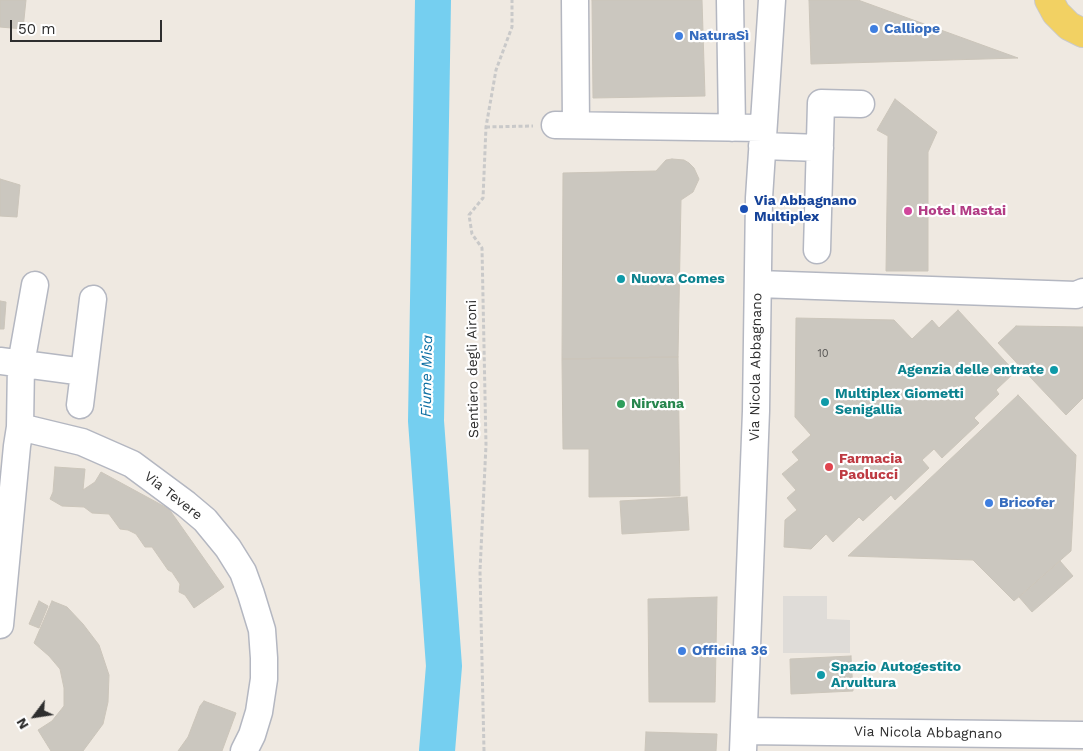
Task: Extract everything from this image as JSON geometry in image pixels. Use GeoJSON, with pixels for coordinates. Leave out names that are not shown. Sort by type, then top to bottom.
{"type":"FeatureCollection","features":[{"type":"Feature","properties":{"kind":"main road"},"geometry":{"type":"LineString","coordinates":[[1028,0],[1053,7],[1069,26],[1083,34]]}},
{"type":"Feature","properties":{"kind":"street"},"geometry":{"type":"LineString","coordinates":[[575,0],[566,125],[732,128],[763,137],[820,148]]}},
{"type":"Feature","properties":{"kind":"street"},"geometry":{"type":"LineString","coordinates":[[730,0],[732,128]]}},
{"type":"Feature","properties":{"kind":"street","name":"Via Nicola Abbagnano"},"geometry":{"type":"LineString","coordinates":[[773,1],[758,198],[756,411],[743,741],[1083,735]]}},
{"type":"Feature","properties":{"kind":"street"},"geometry":{"type":"LineString","coordinates":[[817,250],[821,103],[861,104]]}},
{"type":"Feature","properties":{"kind":"street"},"geometry":{"type":"LineString","coordinates":[[758,284],[1076,296],[1083,292]]}},
{"type":"Feature","properties":{"kind":"street"},"geometry":{"type":"LineString","coordinates":[[0,625],[20,427],[10,363],[35,286]]}},
{"type":"Feature","properties":{"kind":"street"},"geometry":{"type":"LineString","coordinates":[[80,405],[93,299]]}},
{"type":"Feature","properties":{"kind":"street"},"geometry":{"type":"LineString","coordinates":[[10,363],[84,372]]}},
{"type":"Feature","properties":{"kind":"street","name":"Via Tevere"},"geometry":{"type":"LineString","coordinates":[[20,427],[82,442],[132,464],[205,520],[228,548],[243,572],[262,630],[264,680],[259,712],[252,735],[244,751]]}},
{"type":"Feature","properties":{"kind":"path","name":"Sentiero degli Aironi"},"geometry":{"type":"LineString","coordinates":[[484,751],[480,572],[486,445],[482,248],[472,234],[468,215],[483,198],[486,127],[496,70],[512,27],[512,0]]}},
{"type":"Feature","properties":{"kind":"path"},"geometry":{"type":"LineString","coordinates":[[486,127],[566,125]]}},
{"type":"Feature","properties":{"kind":"shaded area"},"geometry":{"type":"Polygon","coordinates":[[[783,596],[827,596],[827,619],[850,620],[850,653],[783,653],[783,596]]]}},
{"type":"Feature","properties":{"kind":"building"},"geometry":{"type":"Polygon","coordinates":[[[0,0],[26,0],[23,29],[0,27],[0,0]]]}},
{"type":"Feature","properties":{"kind":"building"},"geometry":{"type":"Polygon","coordinates":[[[592,0],[702,0],[705,96],[593,98],[592,0]]]}},
{"type":"Feature","properties":{"kind":"building","name":"Calliope"},"geometry":{"type":"Polygon","coordinates":[[[809,0],[858,0],[1018,58],[811,64],[809,0]]]}},
{"type":"Feature","properties":{"kind":"building","name":"Hotel Mastai"},"geometry":{"type":"Polygon","coordinates":[[[895,99],[937,132],[928,152],[928,271],[886,271],[888,136],[877,130],[895,99]]]}},
{"type":"Feature","properties":{"kind":"building","name":"Nuova Comes"},"geometry":{"type":"Polygon","coordinates":[[[666,160],[684,160],[689,163],[694,168],[699,179],[693,192],[681,200],[678,357],[562,359],[563,173],[656,171],[666,160]]]}},
{"type":"Feature","properties":{"kind":"building"},"geometry":{"type":"Polygon","coordinates":[[[0,179],[20,185],[17,217],[0,216],[0,179]]]}},
{"type":"Feature","properties":{"kind":"building"},"geometry":{"type":"Polygon","coordinates":[[[0,301],[6,302],[4,329],[0,329],[0,301]]]}},
{"type":"Feature","properties":{"kind":"building"},"geometry":{"type":"Polygon","coordinates":[[[958,310],[1015,372],[996,390],[999,394],[974,418],[979,423],[942,458],[934,449],[922,460],[929,468],[895,500],[891,495],[863,521],[859,517],[833,542],[826,534],[811,549],[784,547],[785,520],[797,510],[787,498],[796,490],[782,474],[799,460],[792,452],[811,435],[795,417],[796,318],[894,320],[912,339],[932,320],[939,328],[958,310]]]}},
{"type":"Feature","properties":{"kind":"building","name":"Agenzia delle entrate"},"geometry":{"type":"Polygon","coordinates":[[[1016,326],[1083,327],[1083,398],[1066,415],[998,343],[1016,326]]]}},
{"type":"Feature","properties":{"kind":"building","name":"Nirvana"},"geometry":{"type":"Polygon","coordinates":[[[678,357],[680,496],[589,497],[589,449],[563,449],[562,359],[678,357]]]}},
{"type":"Feature","properties":{"kind":"building","name":"Bricofer"},"geometry":{"type":"Polygon","coordinates":[[[1018,395],[1076,455],[1071,551],[1014,601],[973,560],[848,556],[1018,395]]]}},
{"type":"Feature","properties":{"kind":"building"},"geometry":{"type":"Polygon","coordinates":[[[55,467],[85,469],[83,490],[95,482],[101,472],[169,509],[224,587],[194,608],[185,595],[179,592],[180,584],[172,572],[168,570],[152,547],[145,547],[136,534],[120,529],[109,514],[92,513],[84,507],[62,506],[50,499],[53,492],[55,467]]]}},
{"type":"Feature","properties":{"kind":"building"},"geometry":{"type":"Polygon","coordinates":[[[687,497],[689,530],[622,534],[620,501],[687,497]]]}},
{"type":"Feature","properties":{"kind":"building"},"geometry":{"type":"Polygon","coordinates":[[[1060,561],[1073,576],[1032,612],[1019,597],[1060,561]]]}},
{"type":"Feature","properties":{"kind":"building","name":"Officina 36"},"geometry":{"type":"Polygon","coordinates":[[[717,597],[715,702],[649,702],[648,599],[717,597]]]}},
{"type":"Feature","properties":{"kind":"building"},"geometry":{"type":"Polygon","coordinates":[[[39,601],[48,606],[39,628],[29,624],[39,601]]]}},
{"type":"Feature","properties":{"kind":"building"},"geometry":{"type":"Polygon","coordinates":[[[52,601],[67,607],[83,624],[99,645],[109,675],[108,702],[103,724],[83,751],[51,751],[38,730],[52,721],[64,706],[64,688],[60,669],[34,643],[52,601]]]}},
{"type":"Feature","properties":{"kind":"building","name":"Spazio Autogestito Arvultura"},"geometry":{"type":"Polygon","coordinates":[[[851,656],[853,691],[791,694],[790,659],[851,656]]]}},
{"type":"Feature","properties":{"kind":"building"},"geometry":{"type":"Polygon","coordinates":[[[204,701],[236,713],[222,751],[178,751],[188,737],[200,706],[204,701]]]}},
{"type":"Feature","properties":{"kind":"building"},"geometry":{"type":"Polygon","coordinates":[[[646,732],[717,734],[716,751],[645,751],[646,732]]]}},
{"type":"Feature","properties":{"kind":"waterway","name":"Fiume Misa"},"geometry":{"type":"LineString","coordinates":[[433,0],[426,421],[444,666],[437,751]]}},
{"type":"Feature","properties":{"kind":"place","name":"Calliope"},"geometry":{"type":"Point","coordinates":[874,29]}},
{"type":"Feature","properties":{"kind":"place","name":"NaturaSì"},"geometry":{"type":"Point","coordinates":[679,36]}},
{"type":"Feature","properties":{"kind":"place","name":"Via Abbagnano Multiplex"},"geometry":{"type":"Point","coordinates":[744,209]}},
{"type":"Feature","properties":{"kind":"place","name":"Hotel Mastai"},"geometry":{"type":"Point","coordinates":[908,211]}},
{"type":"Feature","properties":{"kind":"place","name":"Nuova Comes"},"geometry":{"type":"Point","coordinates":[621,279]}},
{"type":"Feature","properties":{"kind":"place","name":"Agenzia delle entrate"},"geometry":{"type":"Point","coordinates":[1054,370]}},
{"type":"Feature","properties":{"kind":"place","name":"Multiplex Giometti Senigallia"},"geometry":{"type":"Point","coordinates":[825,402]}},
{"type":"Feature","properties":{"kind":"place","name":"Nirvana"},"geometry":{"type":"Point","coordinates":[621,404]}},
{"type":"Feature","properties":{"kind":"place","name":"Farmacia Paolucci"},"geometry":{"type":"Point","coordinates":[829,467]}},
{"type":"Feature","properties":{"kind":"place","name":"Bricofer"},"geometry":{"type":"Point","coordinates":[989,503]}},
{"type":"Feature","properties":{"kind":"place","name":"Officina 36"},"geometry":{"type":"Point","coordinates":[682,651]}},
{"type":"Feature","properties":{"kind":"place","name":"Spazio Autogestito Arvultura"},"geometry":{"type":"Point","coordinates":[821,675]}}]}
